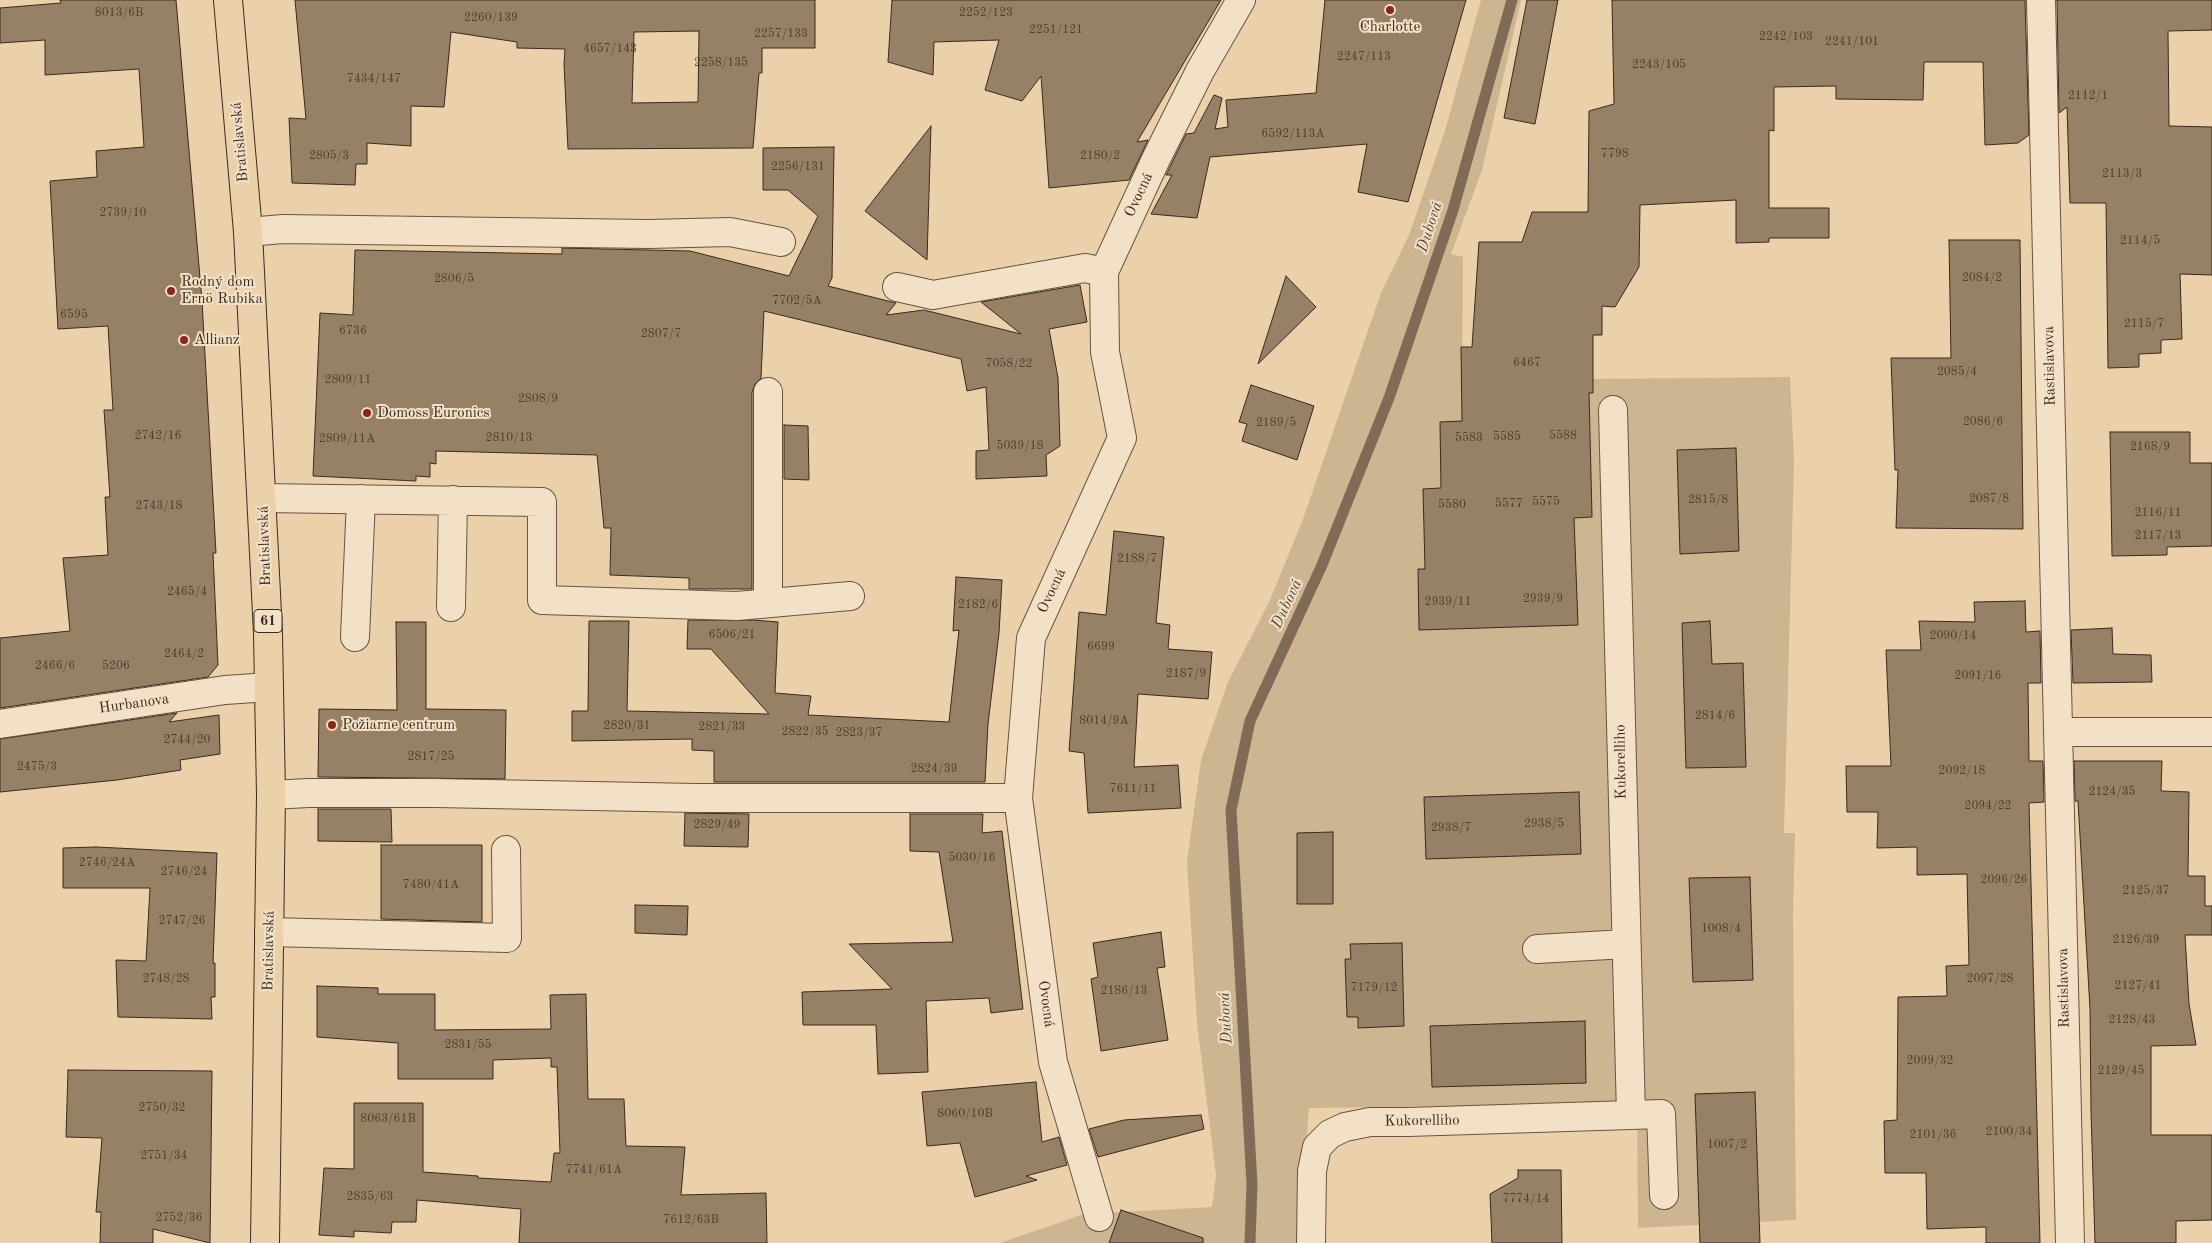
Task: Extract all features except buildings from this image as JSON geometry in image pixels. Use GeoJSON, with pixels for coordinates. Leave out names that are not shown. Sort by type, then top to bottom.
{"type":"FeatureCollection","features":[{"type":"Feature","properties":{"kind":"main road","name":"Bratislavská"},"geometry":{"type":"LineString","coordinates":[[228,0],[248,232],[263,498],[269,688],[271,795],[265,1243]]}},
{"type":"Feature","properties":{"kind":"street","name":"Ovocná"},"geometry":{"type":"LineString","coordinates":[[1100,1217],[1054,1062],[1018,798],[1031,638],[1122,438],[1105,352],[1104,272],[1156,159],[1200,71],[1241,0]]}},
{"type":"Feature","properties":{"kind":"street","name":"Rastislavova"},"geometry":{"type":"LineString","coordinates":[[2041,0],[2070,1243]]}},
{"type":"Feature","properties":{"kind":"street"},"geometry":{"type":"LineString","coordinates":[[248,232],[283,229],[649,234],[730,232],[781,242]]}},
{"type":"Feature","properties":{"kind":"street"},"geometry":{"type":"LineString","coordinates":[[897,287],[933,295],[1085,268],[1104,272]]}},
{"type":"Feature","properties":{"kind":"street"},"geometry":{"type":"LineString","coordinates":[[768,392],[768,602]]}},
{"type":"Feature","properties":{"kind":"street","name":"Kukorelliho"},"geometry":{"type":"LineString","coordinates":[[1613,410],[1631,1115]]}},
{"type":"Feature","properties":{"kind":"street"},"geometry":{"type":"LineString","coordinates":[[263,498],[542,502],[542,600],[737,606],[850,596]]}},
{"type":"Feature","properties":{"kind":"street"},"geometry":{"type":"LineString","coordinates":[[355,637],[362,499]]}},
{"type":"Feature","properties":{"kind":"street"},"geometry":{"type":"LineString","coordinates":[[451,607],[453,500]]}},
{"type":"Feature","properties":{"kind":"street","name":"Hurbanova"},"geometry":{"type":"LineString","coordinates":[[0,724],[225,690],[269,688]]}},
{"type":"Feature","properties":{"kind":"street"},"geometry":{"type":"LineString","coordinates":[[2058,732],[2212,732]]}},
{"type":"Feature","properties":{"kind":"street"},"geometry":{"type":"LineString","coordinates":[[271,795],[308,793],[435,793],[696,798],[1018,798]]}},
{"type":"Feature","properties":{"kind":"street"},"geometry":{"type":"LineString","coordinates":[[269,932],[507,938],[506,850]]}},
{"type":"Feature","properties":{"kind":"street"},"geometry":{"type":"LineString","coordinates":[[1538,949],[1626,944]]}},
{"type":"Feature","properties":{"kind":"street","name":"Kukorelliho"},"geometry":{"type":"LineString","coordinates":[[1311,1243],[1312,1171],[1317,1147],[1330,1134],[1345,1127],[1370,1122],[1661,1114],[1664,1195]]}},
{"type":"Feature","properties":{"kind":"shaded area"},"geometry":{"type":"Polygon","coordinates":[[[1481,0],[1521,0],[1482,170],[1451,254],[1463,257],[1462,394],[1593,393],[1593,379],[1790,377],[1794,462],[1784,833],[1795,833],[1793,915],[1796,1220],[1638,1228],[1637,1104],[1309,1108],[1298,1243],[1000,1243],[1084,1214],[1212,1207],[1216,1175],[1197,1023],[1187,861],[1201,760],[1228,682],[1270,600],[1303,519],[1381,293],[1409,235],[1445,131],[1481,0]]]}},
{"type":"Feature","properties":{"kind":"waterway","name":"Dubová"},"geometry":{"type":"LineString","coordinates":[[1250,1243],[1252,1184],[1231,810],[1250,721],[1322,565],[1389,398],[1453,210],[1512,0]]}},
{"type":"Feature","properties":{"kind":"place","name":"Charlotte"},"geometry":{"type":"Point","coordinates":[1390,10]}},
{"type":"Feature","properties":{"kind":"place","name":"Rodný dom Ernö Rubika"},"geometry":{"type":"Point","coordinates":[171,291]}},
{"type":"Feature","properties":{"kind":"place","name":"Allianz"},"geometry":{"type":"Point","coordinates":[184,340]}},
{"type":"Feature","properties":{"kind":"place","name":"Domoss Euronics"},"geometry":{"type":"Point","coordinates":[367,413]}},
{"type":"Feature","properties":{"kind":"place","name":"Požiarne centrum"},"geometry":{"type":"Point","coordinates":[332,725]}}]}
